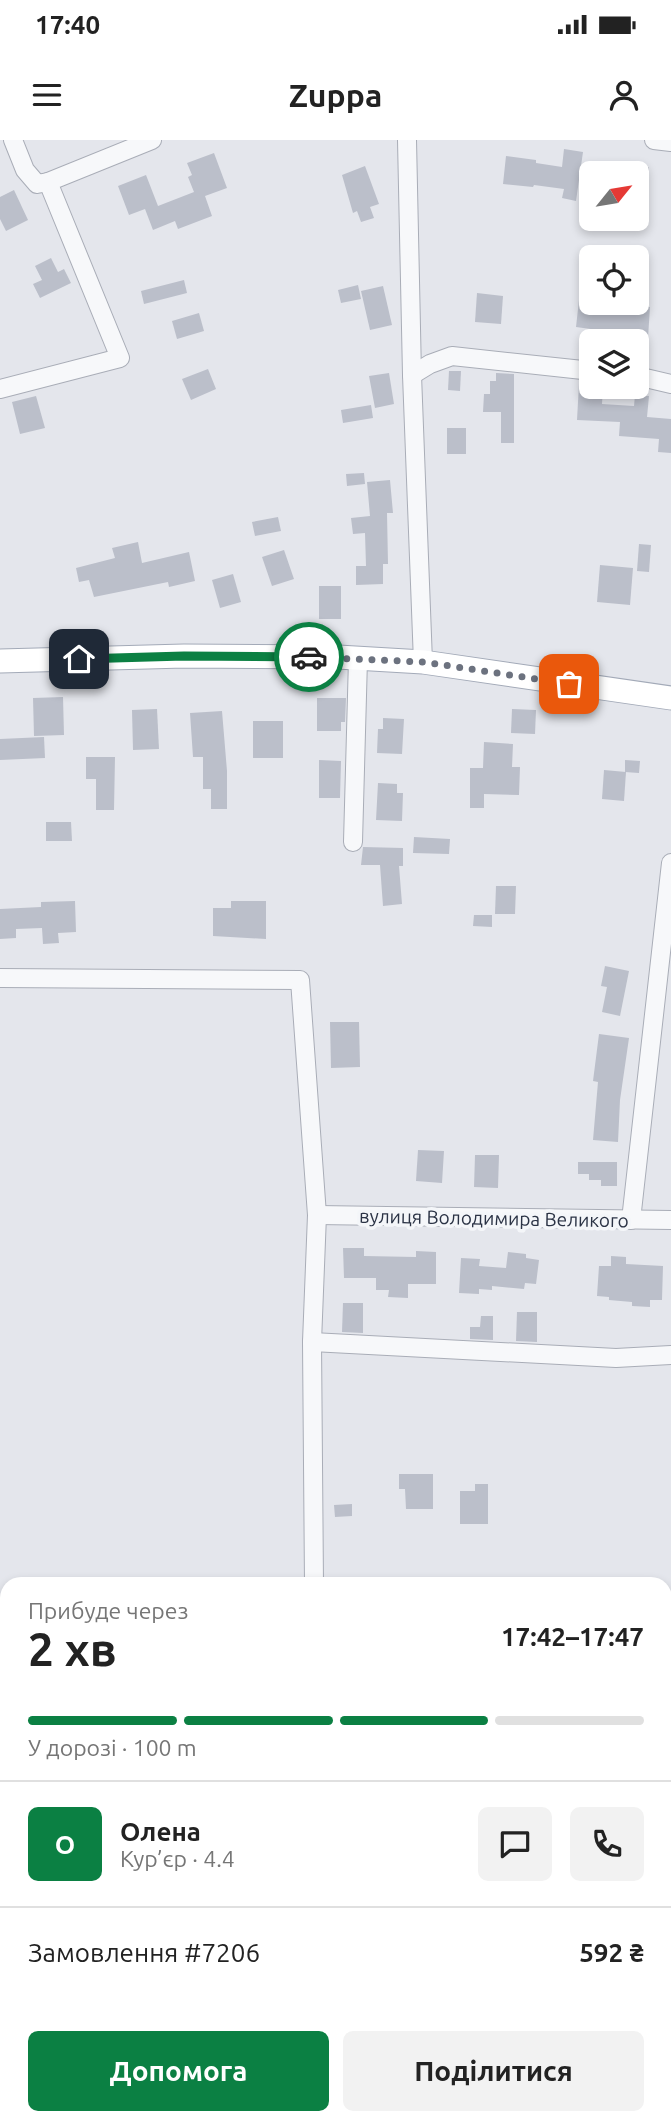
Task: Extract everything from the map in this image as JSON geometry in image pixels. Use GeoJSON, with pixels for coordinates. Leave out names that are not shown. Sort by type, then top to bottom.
{"type":"FeatureCollection","features":[{"type":"Feature","properties":{"kind":"main road"},"geometry":{"type":"LineString","coordinates":[[0,661],[184,656],[424,662],[671,698]]}},
{"type":"Feature","properties":{"kind":"street"},"geometry":{"type":"LineString","coordinates":[[13,140],[25,170],[37,184],[48,183],[152,140]]}},
{"type":"Feature","properties":{"kind":"street"},"geometry":{"type":"LineString","coordinates":[[407,140],[412,375],[424,662]]}},
{"type":"Feature","properties":{"kind":"street"},"geometry":{"type":"LineString","coordinates":[[654,140],[671,142]]}},
{"type":"Feature","properties":{"kind":"street"},"geometry":{"type":"LineString","coordinates":[[0,389],[120,358],[48,183]]}},
{"type":"Feature","properties":{"kind":"street"},"geometry":{"type":"LineString","coordinates":[[412,375],[430,364],[452,356],[579,370]]}},
{"type":"Feature","properties":{"kind":"street"},"geometry":{"type":"LineString","coordinates":[[649,379],[671,384]]}},
{"type":"Feature","properties":{"kind":"street"},"geometry":{"type":"LineString","coordinates":[[353,842],[358,659]]}},
{"type":"Feature","properties":{"kind":"street"},"geometry":{"type":"LineString","coordinates":[[631,1220],[671,863]]}},
{"type":"Feature","properties":{"kind":"street"},"geometry":{"type":"LineString","coordinates":[[0,978],[300,980],[317,1215],[312,1342],[314,1577]]}},
{"type":"Feature","properties":{"kind":"street","name":"вулиця Володимира Великого"},"geometry":{"type":"LineString","coordinates":[[317,1215],[671,1220]]}},
{"type":"Feature","properties":{"kind":"street"},"geometry":{"type":"LineString","coordinates":[[312,1342],[616,1358],[671,1355]]}},
{"type":"Feature","properties":{"kind":"building"},"geometry":{"type":"Polygon","coordinates":[[[564,149],[583,152],[582,161],[579,161],[576,201],[562,198],[564,189],[503,184],[506,156],[562,167],[564,149]]]}},
{"type":"Feature","properties":{"kind":"building"},"geometry":{"type":"Polygon","coordinates":[[[214,153],[227,188],[205,196],[212,216],[178,229],[175,221],[153,230],[145,209],[129,215],[118,186],[146,175],[158,206],[194,192],[188,177],[192,175],[187,163],[214,153]]]}},
{"type":"Feature","properties":{"kind":"building"},"geometry":{"type":"Polygon","coordinates":[[[365,166],[379,204],[370,207],[374,218],[361,222],[357,211],[353,213],[342,175],[365,166]]]}},
{"type":"Feature","properties":{"kind":"building"},"geometry":{"type":"Polygon","coordinates":[[[14,190],[28,220],[6,231],[0,219],[0,197],[14,190]]]}},
{"type":"Feature","properties":{"kind":"building"},"geometry":{"type":"Polygon","coordinates":[[[51,258],[58,272],[64,269],[71,283],[40,298],[33,284],[42,280],[35,266],[51,258]]]}},
{"type":"Feature","properties":{"kind":"building"},"geometry":{"type":"Polygon","coordinates":[[[184,280],[187,293],[144,304],[141,291],[184,280]]]}},
{"type":"Feature","properties":{"kind":"building"},"geometry":{"type":"Polygon","coordinates":[[[358,285],[361,299],[341,303],[338,290],[358,285]]]}},
{"type":"Feature","properties":{"kind":"building"},"geometry":{"type":"Polygon","coordinates":[[[383,286],[392,325],[370,330],[361,291],[383,286]]]}},
{"type":"Feature","properties":{"kind":"building"},"geometry":{"type":"Polygon","coordinates":[[[477,293],[503,296],[501,324],[475,322],[477,293]]]}},
{"type":"Feature","properties":{"kind":"building"},"geometry":{"type":"Polygon","coordinates":[[[579,300],[579,315],[649,315],[650,307],[649,329],[576,327],[579,300]]]}},
{"type":"Feature","properties":{"kind":"building"},"geometry":{"type":"Polygon","coordinates":[[[199,313],[204,331],[177,339],[172,321],[199,313]]]}},
{"type":"Feature","properties":{"kind":"building"},"geometry":{"type":"Polygon","coordinates":[[[208,369],[216,389],[191,400],[182,379],[208,369]]]}},
{"type":"Feature","properties":{"kind":"building"},"geometry":{"type":"Polygon","coordinates":[[[449,371],[461,371],[460,391],[448,390],[449,371]]]}},
{"type":"Feature","properties":{"kind":"building"},"geometry":{"type":"Polygon","coordinates":[[[389,373],[394,404],[375,408],[369,376],[389,373]]]}},
{"type":"Feature","properties":{"kind":"building"},"geometry":{"type":"Polygon","coordinates":[[[496,373],[514,374],[514,443],[501,443],[501,412],[483,412],[484,394],[490,394],[490,381],[496,381],[496,373]]]}},
{"type":"Feature","properties":{"kind":"building"},"geometry":{"type":"Polygon","coordinates":[[[579,384],[579,399],[602,399],[602,404],[634,406],[635,399],[649,399],[647,417],[671,419],[671,453],[658,452],[659,439],[619,436],[620,422],[577,420],[579,384]]]}},
{"type":"Feature","properties":{"kind":"building"},"geometry":{"type":"Polygon","coordinates":[[[36,396],[45,428],[20,434],[12,402],[36,396]]]}},
{"type":"Feature","properties":{"kind":"building"},"geometry":{"type":"Polygon","coordinates":[[[371,405],[373,418],[343,423],[341,410],[371,405]]]}},
{"type":"Feature","properties":{"kind":"building"},"geometry":{"type":"Polygon","coordinates":[[[447,428],[466,428],[466,454],[447,454],[447,428]]]}},
{"type":"Feature","properties":{"kind":"building"},"geometry":{"type":"Polygon","coordinates":[[[364,473],[365,484],[347,486],[346,474],[364,473]]]}},
{"type":"Feature","properties":{"kind":"building"},"geometry":{"type":"Polygon","coordinates":[[[390,480],[393,513],[387,513],[388,564],[383,564],[383,584],[356,585],[356,566],[366,566],[365,533],[353,534],[351,518],[370,516],[367,482],[390,480]]]}},
{"type":"Feature","properties":{"kind":"building"},"geometry":{"type":"Polygon","coordinates":[[[278,517],[281,531],[255,536],[252,522],[278,517]]]}},
{"type":"Feature","properties":{"kind":"building"},"geometry":{"type":"Polygon","coordinates":[[[138,542],[142,563],[189,552],[195,581],[169,587],[168,582],[94,597],[89,580],[79,582],[76,568],[115,558],[112,548],[138,542]]]}},
{"type":"Feature","properties":{"kind":"building"},"geometry":{"type":"Polygon","coordinates":[[[639,544],[651,545],[649,572],[637,571],[639,544]]]}},
{"type":"Feature","properties":{"kind":"building"},"geometry":{"type":"Polygon","coordinates":[[[284,550],[294,579],[272,586],[262,557],[284,550]]]}},
{"type":"Feature","properties":{"kind":"building"},"geometry":{"type":"Polygon","coordinates":[[[600,565],[633,568],[630,605],[597,602],[600,565]]]}},
{"type":"Feature","properties":{"kind":"building"},"geometry":{"type":"Polygon","coordinates":[[[233,574],[241,602],[220,608],[212,580],[233,574]]]}},
{"type":"Feature","properties":{"kind":"building"},"geometry":{"type":"Polygon","coordinates":[[[319,586],[341,586],[341,619],[319,619],[319,586]]]}},
{"type":"Feature","properties":{"kind":"building"},"geometry":{"type":"Polygon","coordinates":[[[63,697],[64,735],[34,736],[33,698],[63,697]]]}},
{"type":"Feature","properties":{"kind":"building"},"geometry":{"type":"Polygon","coordinates":[[[317,698],[346,698],[345,722],[341,722],[341,731],[317,731],[317,698]]]}},
{"type":"Feature","properties":{"kind":"building"},"geometry":{"type":"Polygon","coordinates":[[[157,709],[159,749],[133,750],[132,710],[157,709]]]}},
{"type":"Feature","properties":{"kind":"building"},"geometry":{"type":"Polygon","coordinates":[[[512,709],[536,710],[535,734],[511,733],[512,709]]]}},
{"type":"Feature","properties":{"kind":"building"},"geometry":{"type":"Polygon","coordinates":[[[222,711],[227,809],[211,809],[211,789],[203,789],[203,757],[193,757],[190,713],[222,711]]]}},
{"type":"Feature","properties":{"kind":"building"},"geometry":{"type":"Polygon","coordinates":[[[383,718],[404,719],[402,754],[377,753],[378,729],[383,729],[383,718]]]}},
{"type":"Feature","properties":{"kind":"building"},"geometry":{"type":"Polygon","coordinates":[[[253,721],[283,721],[283,758],[253,758],[253,721]]]}},
{"type":"Feature","properties":{"kind":"building"},"geometry":{"type":"Polygon","coordinates":[[[44,737],[45,758],[0,760],[0,739],[44,737]]]}},
{"type":"Feature","properties":{"kind":"building"},"geometry":{"type":"Polygon","coordinates":[[[484,742],[513,744],[512,767],[520,767],[519,795],[484,794],[484,808],[470,808],[470,768],[483,768],[484,742]]]}},
{"type":"Feature","properties":{"kind":"building"},"geometry":{"type":"Polygon","coordinates":[[[86,757],[115,757],[114,810],[96,810],[96,779],[86,779],[86,757]]]}},
{"type":"Feature","properties":{"kind":"building"},"geometry":{"type":"Polygon","coordinates":[[[319,760],[341,761],[340,798],[319,798],[319,760]]]}},
{"type":"Feature","properties":{"kind":"building"},"geometry":{"type":"Polygon","coordinates":[[[625,760],[640,761],[639,773],[625,772],[625,760]]]}},
{"type":"Feature","properties":{"kind":"building"},"geometry":{"type":"Polygon","coordinates":[[[604,770],[626,772],[624,801],[602,799],[604,770]]]}},
{"type":"Feature","properties":{"kind":"building"},"geometry":{"type":"Polygon","coordinates":[[[378,783],[397,784],[397,793],[403,793],[402,821],[376,820],[378,783]]]}},
{"type":"Feature","properties":{"kind":"building"},"geometry":{"type":"Polygon","coordinates":[[[46,822],[71,822],[72,841],[46,841],[46,822]]]}},
{"type":"Feature","properties":{"kind":"building"},"geometry":{"type":"Polygon","coordinates":[[[414,837],[450,839],[449,854],[413,853],[414,837]]]}},
{"type":"Feature","properties":{"kind":"building"},"geometry":{"type":"Polygon","coordinates":[[[363,847],[403,848],[403,866],[399,866],[402,904],[383,906],[380,865],[361,865],[363,847]]]}},
{"type":"Feature","properties":{"kind":"building"},"geometry":{"type":"Polygon","coordinates":[[[496,886],[516,886],[515,914],[495,914],[496,886]]]}},
{"type":"Feature","properties":{"kind":"building"},"geometry":{"type":"Polygon","coordinates":[[[75,901],[76,932],[58,933],[59,943],[43,944],[42,928],[16,929],[16,938],[0,939],[0,909],[41,907],[41,902],[75,901]]]}},
{"type":"Feature","properties":{"kind":"building"},"geometry":{"type":"Polygon","coordinates":[[[231,901],[266,901],[266,939],[213,936],[213,908],[231,908],[231,901]]]}},
{"type":"Feature","properties":{"kind":"building"},"geometry":{"type":"Polygon","coordinates":[[[474,915],[492,915],[492,927],[473,926],[474,915]]]}},
{"type":"Feature","properties":{"kind":"building"},"geometry":{"type":"Polygon","coordinates":[[[605,966],[629,971],[620,1016],[602,1012],[607,987],[601,986],[605,966]]]}},
{"type":"Feature","properties":{"kind":"building"},"geometry":{"type":"Polygon","coordinates":[[[330,1022],[359,1022],[360,1067],[331,1068],[330,1022]]]}},
{"type":"Feature","properties":{"kind":"building"},"geometry":{"type":"Polygon","coordinates":[[[599,1034],[629,1038],[620,1100],[618,1142],[593,1140],[598,1082],[593,1081],[599,1034]]]}},
{"type":"Feature","properties":{"kind":"building"},"geometry":{"type":"Polygon","coordinates":[[[418,1150],[444,1151],[442,1183],[416,1181],[418,1150]]]}},
{"type":"Feature","properties":{"kind":"building"},"geometry":{"type":"Polygon","coordinates":[[[475,1155],[499,1155],[498,1188],[474,1187],[475,1155]]]}},
{"type":"Feature","properties":{"kind":"building"},"geometry":{"type":"Polygon","coordinates":[[[578,1162],[617,1162],[617,1186],[601,1186],[601,1180],[589,1180],[589,1174],[578,1174],[578,1162]]]}},
{"type":"Feature","properties":{"kind":"building"},"geometry":{"type":"Polygon","coordinates":[[[343,1248],[364,1248],[364,1256],[416,1257],[416,1251],[436,1252],[436,1284],[408,1284],[408,1298],[388,1297],[389,1290],[376,1290],[376,1278],[344,1278],[343,1248]]]}},
{"type":"Feature","properties":{"kind":"building"},"geometry":{"type":"Polygon","coordinates":[[[508,1252],[526,1254],[526,1258],[539,1260],[536,1284],[525,1283],[524,1289],[492,1286],[492,1290],[479,1289],[479,1294],[459,1293],[461,1258],[480,1259],[479,1266],[506,1268],[508,1252]]]}},
{"type":"Feature","properties":{"kind":"building"},"geometry":{"type":"Polygon","coordinates":[[[611,1256],[626,1257],[626,1264],[663,1266],[662,1300],[650,1300],[650,1307],[632,1306],[632,1302],[597,1296],[599,1266],[611,1266],[611,1256]]]}},
{"type":"Feature","properties":{"kind":"building"},"geometry":{"type":"Polygon","coordinates":[[[343,1303],[363,1303],[363,1333],[342,1332],[343,1303]]]}},
{"type":"Feature","properties":{"kind":"building"},"geometry":{"type":"Polygon","coordinates":[[[517,1312],[537,1312],[537,1342],[516,1341],[517,1312]]]}},
{"type":"Feature","properties":{"kind":"building"},"geometry":{"type":"Polygon","coordinates":[[[481,1316],[493,1316],[493,1340],[470,1339],[470,1327],[480,1327],[481,1316]]]}},
{"type":"Feature","properties":{"kind":"building"},"geometry":{"type":"Polygon","coordinates":[[[399,1474],[433,1474],[433,1509],[406,1509],[405,1489],[399,1489],[399,1474]]]}},
{"type":"Feature","properties":{"kind":"building"},"geometry":{"type":"Polygon","coordinates":[[[475,1484],[488,1484],[488,1524],[460,1524],[460,1491],[475,1491],[475,1484]]]}},
{"type":"Feature","properties":{"kind":"building"},"geometry":{"type":"Polygon","coordinates":[[[352,1504],[352,1516],[335,1517],[334,1505],[352,1504]]]}},
{"type":"Feature","properties":{"kind":"way so far"},"geometry":{"type":"LineString","coordinates":[[309,657],[424,662],[569,684]]}},
{"type":"Feature","properties":{"kind":"route"},"geometry":{"type":"LineString","coordinates":[[79,659],[309,657]]}}]}
